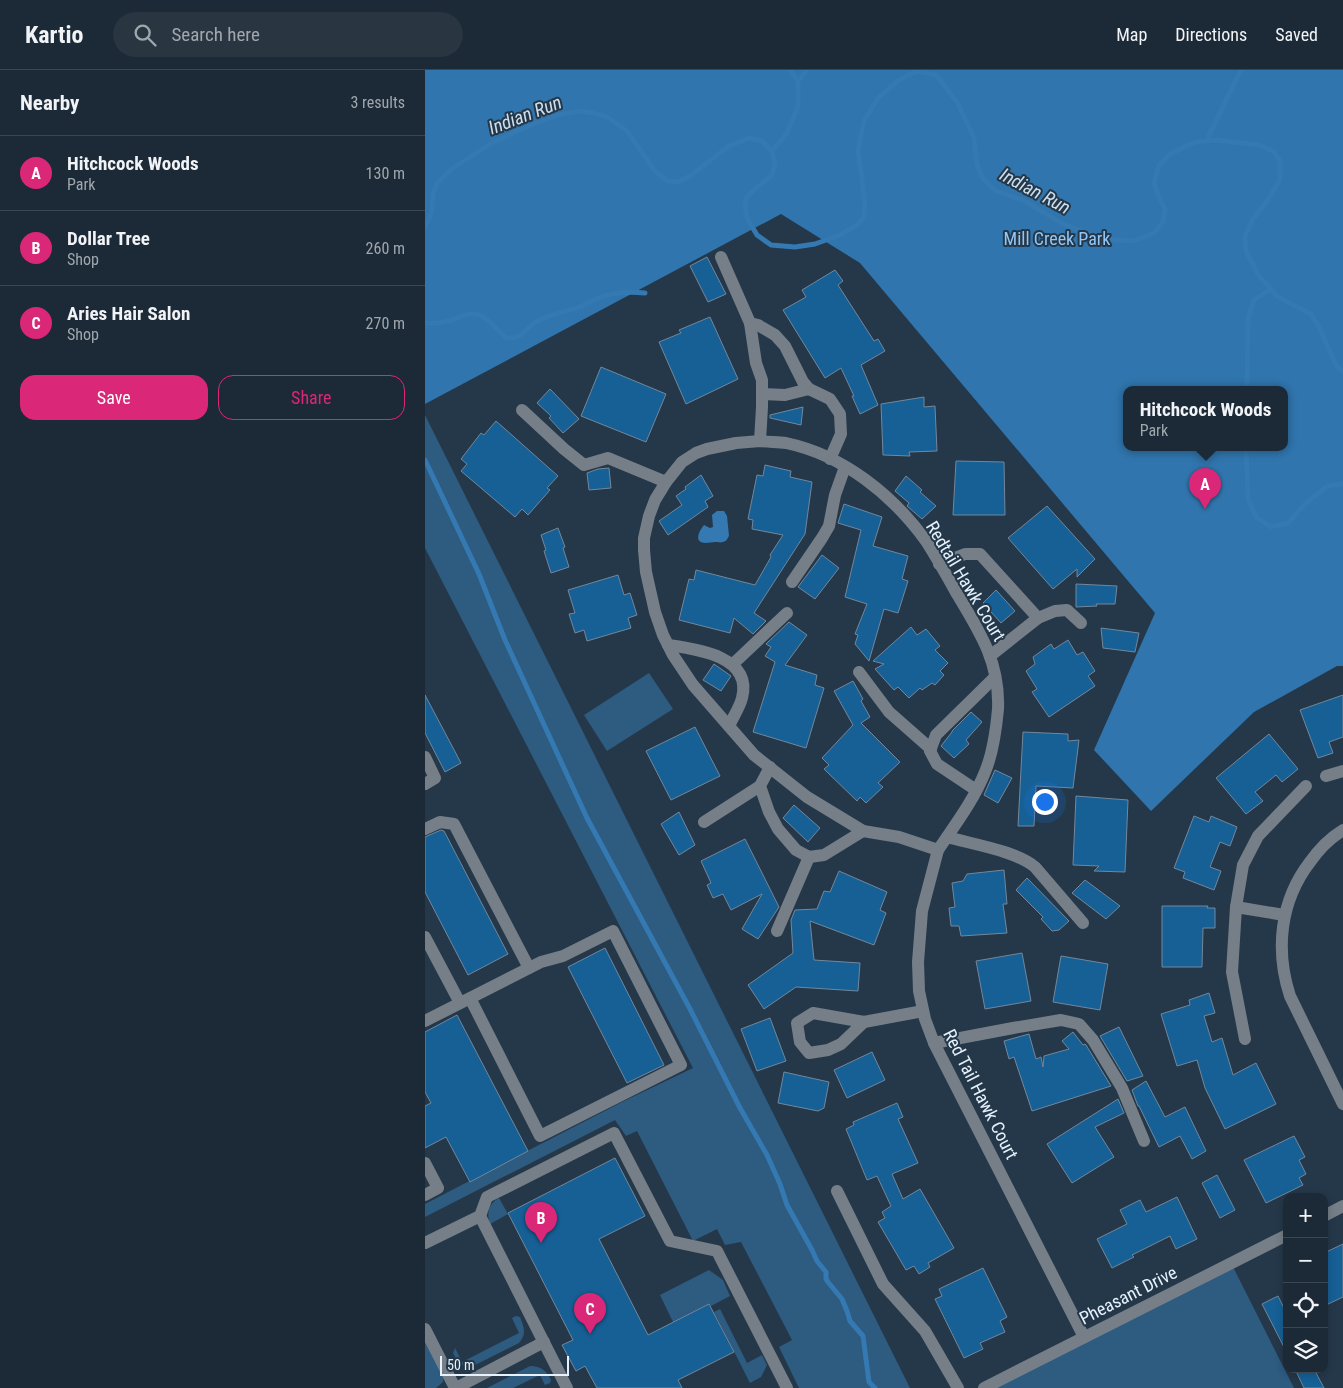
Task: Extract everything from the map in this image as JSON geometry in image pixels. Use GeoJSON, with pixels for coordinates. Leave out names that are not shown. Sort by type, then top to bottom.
{"type":"FeatureCollection","features":[{"type":"Feature","properties":{"kind":"street"},"geometry":{"type":"LineString","coordinates":[[721,257],[750,323],[756,363],[762,380],[760,441]]}},
{"type":"Feature","properties":{"kind":"street"},"geometry":{"type":"LineString","coordinates":[[750,323],[758,325],[775,335],[785,346],[803,382],[809,389],[830,399],[841,414],[841,434],[830,459]]}},
{"type":"Feature","properties":{"kind":"street"},"geometry":{"type":"LineString","coordinates":[[762,394],[785,395],[809,389]]}},
{"type":"Feature","properties":{"kind":"street"},"geometry":{"type":"LineString","coordinates":[[523,410],[564,449],[584,465],[608,458],[666,482]]}},
{"type":"Feature","properties":{"kind":"street","name":"Redtail Hawk Court"},"geometry":{"type":"LineString","coordinates":[[760,441],[784,443],[803,448],[830,459],[872,484],[885,495],[909,520],[926,542],[987,646],[998,696],[995,735],[988,764],[977,790],[938,850],[899,837],[863,831],[807,797],[754,755],[693,684],[673,655],[668,644],[655,612],[646,572],[644,550],[644,538],[655,500],[682,462],[696,453],[707,448],[760,441]]}},
{"type":"Feature","properties":{"kind":"street"},"geometry":{"type":"LineString","coordinates":[[792,582],[829,526],[835,495],[845,468]]}},
{"type":"Feature","properties":{"kind":"street"},"geometry":{"type":"LineString","coordinates":[[939,564],[965,554],[980,554],[1038,618]]}},
{"type":"Feature","properties":{"kind":"street"},"geometry":{"type":"LineString","coordinates":[[990,656],[1038,618],[1055,611],[1067,610],[1081,623]]}},
{"type":"Feature","properties":{"kind":"street"},"geometry":{"type":"LineString","coordinates":[[733,664],[787,613]]}},
{"type":"Feature","properties":{"kind":"street"},"geometry":{"type":"LineString","coordinates":[[668,644],[696,649],[733,664],[740,673],[743,685],[742,698],[729,726]]}},
{"type":"Feature","properties":{"kind":"street"},"geometry":{"type":"LineString","coordinates":[[859,672],[889,712],[931,749]]}},
{"type":"Feature","properties":{"kind":"street"},"geometry":{"type":"LineString","coordinates":[[977,790],[937,764],[930,752],[936,735],[995,677]]}},
{"type":"Feature","properties":{"kind":"street"},"geometry":{"type":"LineString","coordinates":[[425,758],[435,778],[425,784]]}},
{"type":"Feature","properties":{"kind":"street"},"geometry":{"type":"LineString","coordinates":[[704,822],[760,786],[770,767]]}},
{"type":"Feature","properties":{"kind":"street"},"geometry":{"type":"LineString","coordinates":[[1326,776],[1343,771]]}},
{"type":"Feature","properties":{"kind":"street"},"geometry":{"type":"LineString","coordinates":[[760,786],[777,829],[796,850],[809,857],[824,855],[863,831]]}},
{"type":"Feature","properties":{"kind":"street"},"geometry":{"type":"LineString","coordinates":[[1245,1039],[1232,972],[1236,908],[1243,864],[1258,836],[1306,786]]}},
{"type":"Feature","properties":{"kind":"street"},"geometry":{"type":"LineString","coordinates":[[425,829],[440,822],[454,824],[529,968]]}},
{"type":"Feature","properties":{"kind":"street"},"geometry":{"type":"LineString","coordinates":[[1343,830],[1317,851],[1301,873],[1291,894],[1284,916],[1281,946],[1281,958],[1291,996],[1343,1104]]}},
{"type":"Feature","properties":{"kind":"street"},"geometry":{"type":"LineString","coordinates":[[947,837],[999,851],[1029,862],[1083,924]]}},
{"type":"Feature","properties":{"kind":"street","name":"Red Tail Hawk Court"},"geometry":{"type":"LineString","coordinates":[[938,850],[922,911],[918,976],[923,1011],[934,1043],[1084,1337]]}},
{"type":"Feature","properties":{"kind":"street"},"geometry":{"type":"LineString","coordinates":[[777,931],[809,857]]}},
{"type":"Feature","properties":{"kind":"street"},"geometry":{"type":"LineString","coordinates":[[1236,908],[1284,916]]}},
{"type":"Feature","properties":{"kind":"street"},"geometry":{"type":"LineString","coordinates":[[425,937],[465,1000],[540,1136],[681,1065],[613,931],[563,956],[541,962],[465,1000],[427,1015]]}},
{"type":"Feature","properties":{"kind":"street"},"geometry":{"type":"LineString","coordinates":[[864,1022],[841,1044],[829,1050],[809,1052],[800,1042],[797,1023],[813,1013],[864,1022],[923,1011]]}},
{"type":"Feature","properties":{"kind":"street"},"geometry":{"type":"LineString","coordinates":[[934,1043],[1061,1020],[1079,1024],[1093,1040],[1122,1088],[1144,1141]]}},
{"type":"Feature","properties":{"kind":"street"},"geometry":{"type":"LineString","coordinates":[[425,1243],[480,1216],[487,1197],[614,1134],[670,1241],[717,1250],[787,1388]]}},
{"type":"Feature","properties":{"kind":"street"},"geometry":{"type":"LineString","coordinates":[[425,1163],[438,1188],[425,1195]]}},
{"type":"Feature","properties":{"kind":"street"},"geometry":{"type":"LineString","coordinates":[[837,1191],[883,1284],[925,1331],[958,1388]]}},
{"type":"Feature","properties":{"kind":"street"},"geometry":{"type":"LineString","coordinates":[[1328,1214],[1343,1206]]}},
{"type":"Feature","properties":{"kind":"street"},"geometry":{"type":"LineString","coordinates":[[480,1216],[567,1388]]}},
{"type":"Feature","properties":{"kind":"street","name":"Pheasant Drive"},"geometry":{"type":"LineString","coordinates":[[984,1388],[1283,1236]]}},
{"type":"Feature","properties":{"kind":"street"},"geometry":{"type":"LineString","coordinates":[[425,1329],[455,1388],[544,1342]]}},
{"type":"Feature","properties":{"kind":"shaded area"},"geometry":{"type":"Polygon","coordinates":[[[425,415],[910,1388],[799,1388],[779,1347],[792,1340],[741,1242],[725,1245],[717,1229],[693,1241],[637,1131],[626,1136],[615,1120],[425,1217],[425,1204],[622,1102],[693,1068],[425,548],[425,415]]]}},
{"type":"Feature","properties":{"kind":"shaded area"},"geometry":{"type":"Polygon","coordinates":[[[717,511],[724,511],[727,516],[729,536],[722,542],[706,543],[699,541],[698,536],[704,525],[710,528],[713,527],[712,515],[717,511]]]}},
{"type":"Feature","properties":{"kind":"shaded area"},"geometry":{"type":"Polygon","coordinates":[[[649,673],[673,709],[607,751],[584,715],[649,673]]]}},
{"type":"Feature","properties":{"kind":"shaded area"},"geometry":{"type":"Polygon","coordinates":[[[499,1198],[508,1214],[490,1224],[489,1209],[499,1198]]]}},
{"type":"Feature","properties":{"kind":"shaded area"},"geometry":{"type":"Polygon","coordinates":[[[1231,1263],[1283,1366],[1283,1373],[1286,1373],[1294,1388],[984,1388],[1231,1263]]]}},
{"type":"Feature","properties":{"kind":"shaded area"},"geometry":{"type":"Polygon","coordinates":[[[709,1270],[723,1280],[730,1296],[673,1322],[660,1295],[709,1270]]]}},
{"type":"Feature","properties":{"kind":"shaded area"},"geometry":{"type":"Polygon","coordinates":[[[720,1309],[747,1363],[762,1355],[767,1365],[761,1377],[750,1383],[714,1312],[720,1309]]]}},
{"type":"Feature","properties":{"kind":"shaded area"},"geometry":{"type":"Polygon","coordinates":[[[520,1317],[524,1330],[523,1337],[519,1343],[473,1366],[467,1367],[459,1364],[453,1353],[455,1348],[462,1362],[519,1333],[512,1318],[520,1317]]]}},
{"type":"Feature","properties":{"kind":"shaded area"},"geometry":{"type":"Polygon","coordinates":[[[425,1339],[444,1376],[443,1382],[436,1388],[425,1388],[425,1339]]]}},
{"type":"Feature","properties":{"kind":"shaded area"},"geometry":{"type":"Polygon","coordinates":[[[530,1366],[540,1368],[548,1374],[551,1380],[550,1383],[545,1385],[540,1375],[513,1388],[487,1388],[530,1366]]]}},
{"type":"Feature","properties":{"kind":"green space","name":"Mill Creek Park"},"geometry":{"type":"Polygon","coordinates":[[[425,70],[1343,70],[1343,666],[1337,666],[1254,712],[1151,811],[1094,750],[1155,613],[860,263],[781,214],[425,404],[425,70]]]}},
{"type":"Feature","properties":{"kind":"building"},"geometry":{"type":"Polygon","coordinates":[[[707,257],[726,294],[708,302],[690,266],[707,257]]]}},
{"type":"Feature","properties":{"kind":"building"},"geometry":{"type":"Polygon","coordinates":[[[835,270],[843,281],[838,285],[874,341],[878,339],[885,351],[861,365],[878,405],[860,414],[841,368],[825,378],[783,310],[806,297],[802,290],[835,270]]]}},
{"type":"Feature","properties":{"kind":"building"},"geometry":{"type":"Polygon","coordinates":[[[710,317],[738,379],[686,404],[659,342],[681,333],[679,330],[710,317]]]}},
{"type":"Feature","properties":{"kind":"building"},"geometry":{"type":"Polygon","coordinates":[[[601,367],[666,394],[646,442],[581,416],[601,367]]]}},
{"type":"Feature","properties":{"kind":"building"},"geometry":{"type":"Polygon","coordinates":[[[550,389],[579,419],[563,433],[549,418],[551,416],[537,403],[550,389]]]}},
{"type":"Feature","properties":{"kind":"building"},"geometry":{"type":"Polygon","coordinates":[[[924,397],[924,407],[935,406],[937,451],[909,452],[910,456],[883,455],[881,404],[924,397]]]}},
{"type":"Feature","properties":{"kind":"building"},"geometry":{"type":"Polygon","coordinates":[[[803,407],[801,425],[770,418],[770,415],[803,407]]]}},
{"type":"Feature","properties":{"kind":"building"},"geometry":{"type":"Polygon","coordinates":[[[496,421],[558,476],[547,488],[550,490],[528,515],[522,509],[515,517],[461,471],[467,464],[461,459],[481,433],[484,435],[496,421]]]}},
{"type":"Feature","properties":{"kind":"building"},"geometry":{"type":"Polygon","coordinates":[[[956,461],[1004,462],[1005,515],[953,515],[956,461]]]}},
{"type":"Feature","properties":{"kind":"building"},"geometry":{"type":"Polygon","coordinates":[[[765,465],[791,471],[790,477],[812,482],[805,534],[754,613],[766,621],[753,634],[734,618],[730,633],[679,620],[689,579],[694,580],[696,570],[755,585],[771,557],[770,555],[783,535],[752,529],[753,520],[748,519],[757,475],[763,476],[765,465]]]}},
{"type":"Feature","properties":{"kind":"building"},"geometry":{"type":"Polygon","coordinates":[[[609,468],[611,488],[589,490],[587,473],[609,468]]]}},
{"type":"Feature","properties":{"kind":"building"},"geometry":{"type":"Polygon","coordinates":[[[701,475],[713,496],[705,501],[708,507],[668,535],[659,521],[682,505],[676,496],[701,475]]]}},
{"type":"Feature","properties":{"kind":"building"},"geometry":{"type":"Polygon","coordinates":[[[906,476],[936,506],[922,519],[907,506],[909,503],[895,491],[906,476]]]}},
{"type":"Feature","properties":{"kind":"building"},"geometry":{"type":"Polygon","coordinates":[[[844,504],[882,517],[873,546],[908,556],[902,579],[908,581],[898,613],[884,609],[869,661],[855,644],[858,635],[855,634],[867,604],[845,597],[861,530],[838,523],[844,504]]]}},
{"type":"Feature","properties":{"kind":"building"},"geometry":{"type":"Polygon","coordinates":[[[1047,506],[1095,559],[1077,577],[1077,569],[1053,589],[1008,538],[1047,506]]]}},
{"type":"Feature","properties":{"kind":"building"},"geometry":{"type":"Polygon","coordinates":[[[558,528],[565,547],[563,548],[569,567],[551,573],[541,535],[558,528]]]}},
{"type":"Feature","properties":{"kind":"building"},"geometry":{"type":"Polygon","coordinates":[[[822,555],[839,568],[815,599],[798,587],[822,555]]]}},
{"type":"Feature","properties":{"kind":"building"},"geometry":{"type":"Polygon","coordinates":[[[618,575],[624,595],[630,593],[637,615],[628,618],[631,628],[587,641],[584,630],[575,633],[569,614],[575,613],[568,590],[618,575]]]}},
{"type":"Feature","properties":{"kind":"building"},"geometry":{"type":"Polygon","coordinates":[[[1076,584],[1117,586],[1115,604],[1076,607],[1076,584]]]}},
{"type":"Feature","properties":{"kind":"building"},"geometry":{"type":"Polygon","coordinates":[[[996,590],[1015,611],[1001,623],[983,603],[996,590]]]}},
{"type":"Feature","properties":{"kind":"building"},"geometry":{"type":"Polygon","coordinates":[[[789,622],[807,635],[785,665],[817,675],[815,685],[824,688],[806,748],[753,732],[775,662],[765,656],[771,647],[766,644],[789,622]]]}},
{"type":"Feature","properties":{"kind":"building"},"geometry":{"type":"Polygon","coordinates":[[[911,627],[917,635],[926,629],[940,646],[935,650],[948,663],[940,671],[944,675],[935,685],[932,683],[922,690],[920,688],[909,698],[898,687],[894,690],[875,669],[884,664],[873,661],[911,627]]]}},
{"type":"Feature","properties":{"kind":"building"},"geometry":{"type":"Polygon","coordinates":[[[1101,628],[1139,633],[1135,652],[1103,648],[1101,628]]]}},
{"type":"Feature","properties":{"kind":"building"},"geometry":{"type":"Polygon","coordinates":[[[1068,640],[1077,655],[1083,652],[1095,671],[1088,676],[1095,686],[1049,717],[1032,692],[1037,689],[1026,671],[1035,664],[1033,657],[1051,644],[1054,649],[1068,640]]]}},
{"type":"Feature","properties":{"kind":"building"},"geometry":{"type":"Polygon","coordinates":[[[714,664],[731,676],[721,691],[703,680],[714,664]]]}},
{"type":"Feature","properties":{"kind":"building"},"geometry":{"type":"Polygon","coordinates":[[[853,681],[870,717],[861,723],[900,762],[878,783],[883,787],[866,803],[860,797],[857,801],[824,769],[829,765],[822,758],[853,725],[834,691],[853,681]]]}},
{"type":"Feature","properties":{"kind":"building"},"geometry":{"type":"Polygon","coordinates":[[[425,695],[461,763],[445,772],[425,733],[425,695]]]}},
{"type":"Feature","properties":{"kind":"building"},"geometry":{"type":"Polygon","coordinates":[[[1343,695],[1343,737],[1329,742],[1333,753],[1318,758],[1300,710],[1343,695]]]}},
{"type":"Feature","properties":{"kind":"building"},"geometry":{"type":"Polygon","coordinates":[[[971,712],[982,722],[966,740],[969,744],[954,758],[941,746],[952,731],[971,712]]]}},
{"type":"Feature","properties":{"kind":"building"},"geometry":{"type":"Polygon","coordinates":[[[695,727],[720,776],[671,800],[646,751],[695,727]]]}},
{"type":"Feature","properties":{"kind":"building"},"geometry":{"type":"Polygon","coordinates":[[[1023,732],[1068,734],[1068,741],[1079,740],[1073,788],[1036,786],[1034,826],[1018,826],[1023,732]]]}},
{"type":"Feature","properties":{"kind":"building"},"geometry":{"type":"Polygon","coordinates":[[[1269,734],[1298,769],[1282,782],[1276,775],[1255,792],[1263,801],[1246,814],[1216,778],[1269,734]]]}},
{"type":"Feature","properties":{"kind":"building"},"geometry":{"type":"Polygon","coordinates":[[[995,770],[1012,778],[998,803],[984,795],[995,770]]]}},
{"type":"Feature","properties":{"kind":"building"},"geometry":{"type":"Polygon","coordinates":[[[1076,796],[1128,800],[1125,872],[1094,871],[1099,866],[1073,865],[1076,796]]]}},
{"type":"Feature","properties":{"kind":"building"},"geometry":{"type":"Polygon","coordinates":[[[794,805],[820,828],[808,842],[783,818],[794,805]]]}},
{"type":"Feature","properties":{"kind":"building"},"geometry":{"type":"Polygon","coordinates":[[[679,812],[695,845],[679,855],[661,824],[679,812]]]}},
{"type":"Feature","properties":{"kind":"building"},"geometry":{"type":"Polygon","coordinates":[[[1194,816],[1209,822],[1211,816],[1237,827],[1230,846],[1220,842],[1210,867],[1221,871],[1214,890],[1183,878],[1185,872],[1174,868],[1194,816]]]}},
{"type":"Feature","properties":{"kind":"building"},"geometry":{"type":"Polygon","coordinates":[[[441,830],[444,831],[508,954],[468,975],[425,892],[425,837],[441,830]]]}},
{"type":"Feature","properties":{"kind":"building"},"geometry":{"type":"Polygon","coordinates":[[[745,839],[779,907],[758,939],[742,929],[762,894],[731,910],[723,894],[713,898],[707,885],[711,883],[701,861],[745,839]]]}},
{"type":"Feature","properties":{"kind":"building"},"geometry":{"type":"Polygon","coordinates":[[[1004,870],[1007,904],[1003,904],[1007,933],[961,936],[959,926],[951,926],[949,908],[955,907],[952,883],[963,881],[967,874],[1004,870]]]}},
{"type":"Feature","properties":{"kind":"building"},"geometry":{"type":"Polygon","coordinates":[[[839,871],[887,892],[880,910],[886,913],[874,945],[810,921],[814,960],[860,963],[858,991],[796,987],[764,1009],[748,985],[793,953],[791,920],[795,910],[817,909],[824,891],[830,892],[839,871]]]}},
{"type":"Feature","properties":{"kind":"building"},"geometry":{"type":"Polygon","coordinates":[[[1027,878],[1069,921],[1059,930],[1052,931],[1041,919],[1043,917],[1016,890],[1027,878]]]}},
{"type":"Feature","properties":{"kind":"building"},"geometry":{"type":"Polygon","coordinates":[[[1085,880],[1120,906],[1106,919],[1072,893],[1085,880]]]}},
{"type":"Feature","properties":{"kind":"building"},"geometry":{"type":"Polygon","coordinates":[[[1162,906],[1208,906],[1207,908],[1215,908],[1215,928],[1203,928],[1202,967],[1162,967],[1162,906]]]}},
{"type":"Feature","properties":{"kind":"building"},"geometry":{"type":"Polygon","coordinates":[[[605,948],[664,1065],[627,1083],[568,967],[605,948]]]}},
{"type":"Feature","properties":{"kind":"building"},"geometry":{"type":"Polygon","coordinates":[[[1022,953],[1031,1001],[985,1009],[976,961],[1022,953]]]}},
{"type":"Feature","properties":{"kind":"building"},"geometry":{"type":"Polygon","coordinates":[[[1061,956],[1108,964],[1100,1010],[1053,1002],[1061,956]]]}},
{"type":"Feature","properties":{"kind":"building"},"geometry":{"type":"Polygon","coordinates":[[[1209,993],[1215,1013],[1204,1016],[1212,1042],[1222,1038],[1233,1075],[1256,1063],[1276,1104],[1225,1129],[1205,1088],[1197,1060],[1177,1066],[1161,1014],[1190,1005],[1189,1000],[1209,993]]]}},
{"type":"Feature","properties":{"kind":"building"},"geometry":{"type":"Polygon","coordinates":[[[457,1015],[528,1151],[470,1182],[446,1137],[425,1148],[425,1106],[431,1103],[425,1092],[425,1032],[457,1015]]]}},
{"type":"Feature","properties":{"kind":"building"},"geometry":{"type":"Polygon","coordinates":[[[770,1018],[786,1061],[757,1071],[741,1029],[770,1018]]]}},
{"type":"Feature","properties":{"kind":"building"},"geometry":{"type":"Polygon","coordinates":[[[1119,1027],[1143,1076],[1127,1081],[1100,1036],[1119,1027]]]}},
{"type":"Feature","properties":{"kind":"building"},"geometry":{"type":"Polygon","coordinates":[[[1073,1032],[1083,1045],[1086,1045],[1111,1086],[1032,1111],[1014,1057],[1009,1059],[1004,1041],[1029,1034],[1036,1059],[1041,1057],[1043,1067],[1044,1056],[1069,1049],[1062,1041],[1073,1032]]]}},
{"type":"Feature","properties":{"kind":"building"},"geometry":{"type":"Polygon","coordinates":[[[872,1052],[885,1080],[847,1098],[834,1070],[872,1052]]]}},
{"type":"Feature","properties":{"kind":"building"},"geometry":{"type":"Polygon","coordinates":[[[784,1072],[829,1082],[824,1108],[818,1111],[778,1103],[784,1072]]]}},
{"type":"Feature","properties":{"kind":"building"},"geometry":{"type":"Polygon","coordinates":[[[1146,1081],[1165,1117],[1185,1107],[1206,1151],[1192,1159],[1180,1136],[1159,1147],[1132,1090],[1146,1081]]]}},
{"type":"Feature","properties":{"kind":"building"},"geometry":{"type":"Polygon","coordinates":[[[1118,1099],[1124,1113],[1095,1127],[1114,1157],[1072,1183],[1047,1144],[1118,1099]]]}},
{"type":"Feature","properties":{"kind":"building"},"geometry":{"type":"Polygon","coordinates":[[[897,1103],[903,1117],[898,1119],[918,1163],[892,1174],[903,1199],[920,1189],[954,1248],[928,1263],[930,1267],[919,1274],[914,1266],[906,1270],[878,1222],[885,1218],[882,1212],[891,1206],[877,1176],[867,1180],[846,1129],[854,1125],[853,1122],[897,1103]]]}},
{"type":"Feature","properties":{"kind":"building"},"geometry":{"type":"Polygon","coordinates":[[[1294,1136],[1305,1157],[1299,1160],[1306,1174],[1299,1178],[1303,1185],[1283,1193],[1266,1203],[1244,1160],[1294,1136]]]}},
{"type":"Feature","properties":{"kind":"building"},"geometry":{"type":"Polygon","coordinates":[[[615,1158],[645,1216],[599,1239],[648,1335],[709,1304],[734,1352],[678,1380],[682,1388],[597,1388],[585,1366],[576,1371],[562,1345],[573,1340],[508,1213],[615,1158]]]}},
{"type":"Feature","properties":{"kind":"building"},"geometry":{"type":"Polygon","coordinates":[[[1217,1175],[1235,1210],[1220,1218],[1202,1183],[1217,1175]]]}},
{"type":"Feature","properties":{"kind":"building"},"geometry":{"type":"Polygon","coordinates":[[[1177,1197],[1197,1239],[1176,1249],[1170,1236],[1132,1255],[1134,1257],[1112,1268],[1097,1239],[1127,1224],[1120,1210],[1140,1200],[1146,1212],[1177,1197]]]}},
{"type":"Feature","properties":{"kind":"building"},"geometry":{"type":"Polygon","coordinates":[[[1343,1244],[1343,1297],[1328,1304],[1328,1283],[1328,1251],[1343,1244]]]}},
{"type":"Feature","properties":{"kind":"building"},"geometry":{"type":"Polygon","coordinates":[[[983,1268],[1007,1317],[1000,1321],[1005,1332],[980,1343],[983,1349],[964,1358],[935,1299],[942,1296],[939,1289],[983,1268]]]}},
{"type":"Feature","properties":{"kind":"building"},"geometry":{"type":"Polygon","coordinates":[[[1278,1296],[1283,1306],[1283,1345],[1262,1304],[1278,1296]]]}},
{"type":"Feature","properties":{"kind":"building"},"geometry":{"type":"Polygon","coordinates":[[[1297,1373],[1316,1373],[1324,1388],[1304,1388],[1297,1373]]]}},
{"type":"Feature","properties":{"kind":"waterway"},"geometry":{"type":"LineString","coordinates":[[772,151],[787,133],[798,107],[798,81],[790,70]]}},
{"type":"Feature","properties":{"kind":"waterway"},"geometry":{"type":"LineString","coordinates":[[798,81],[807,70]]}},
{"type":"Feature","properties":{"kind":"waterway"},"geometry":{"type":"LineString","coordinates":[[1206,141],[1241,70]]}},
{"type":"Feature","properties":{"kind":"waterway","name":"Indian Run"},"geometry":{"type":"LineString","coordinates":[[425,226],[432,210],[433,193],[438,182],[453,168],[492,143],[524,128],[558,115],[582,111],[606,116],[627,131],[655,171],[667,181],[678,182],[690,176],[729,146],[749,138],[762,141],[772,151],[775,164],[772,175],[747,196],[745,206],[747,218],[757,235],[771,245],[795,247],[815,244],[840,235],[857,225],[864,217],[865,203],[858,150],[864,121],[878,98],[899,80],[916,71],[936,75],[957,102],[974,138],[977,165],[983,179],[996,191],[1023,200],[1063,224],[1101,239],[1133,241],[1154,233],[1163,222],[1165,209],[1154,183],[1159,165],[1170,154],[1195,142],[1216,140],[1260,145],[1274,152],[1280,161],[1280,180],[1253,219],[1245,236],[1246,251],[1259,276],[1278,297],[1311,314],[1336,365],[1343,372]]}},
{"type":"Feature","properties":{"kind":"waterway"},"geometry":{"type":"LineString","coordinates":[[1247,386],[1248,318],[1254,300],[1271,289]]}},
{"type":"Feature","properties":{"kind":"waterway"},"geometry":{"type":"LineString","coordinates":[[425,323],[449,321],[474,314],[486,319],[507,338],[513,338],[522,334],[539,320],[579,307],[602,297],[620,293],[645,293]]}},
{"type":"Feature","properties":{"kind":"waterway"},"geometry":{"type":"LineString","coordinates":[[1246,451],[1248,499],[1256,517],[1271,527],[1288,523],[1304,505],[1327,486],[1343,484]]}},
{"type":"Feature","properties":{"kind":"waterway"},"geometry":{"type":"LineString","coordinates":[[425,460],[479,574],[505,640],[587,818],[690,1009],[740,1108],[767,1155],[787,1205],[817,1261],[826,1272],[826,1279],[842,1299],[850,1321],[863,1336],[869,1382],[875,1388]]}},
{"type":"Feature","properties":{"kind":"place","name":"Hitchcock Woods"},"geometry":{"type":"Point","coordinates":[1205,509]}},
{"type":"Feature","properties":{"kind":"place","name":"Dollar Tree"},"geometry":{"type":"Point","coordinates":[541,1243]}},
{"type":"Feature","properties":{"kind":"place","name":"Aries Hair Salon"},"geometry":{"type":"Point","coordinates":[590,1334]}}]}
